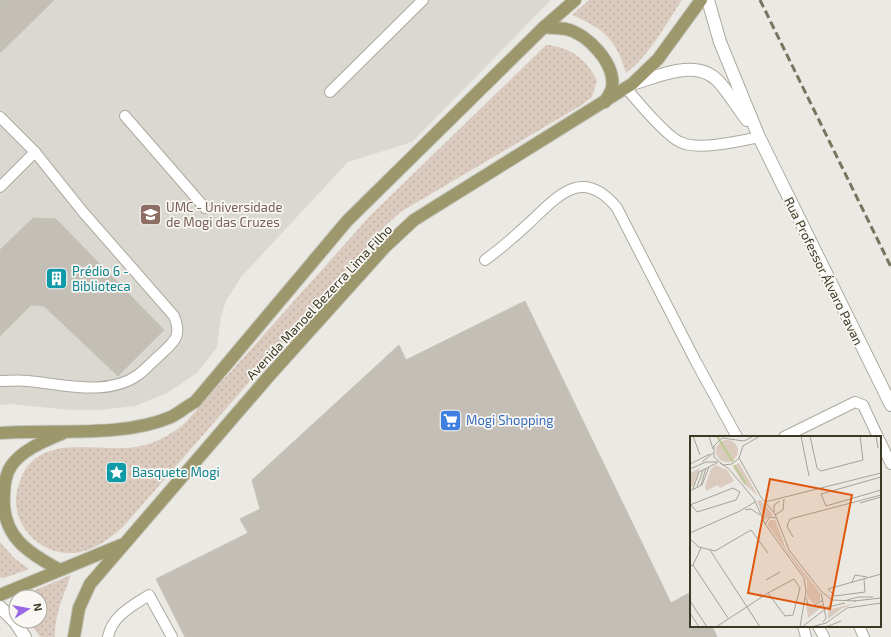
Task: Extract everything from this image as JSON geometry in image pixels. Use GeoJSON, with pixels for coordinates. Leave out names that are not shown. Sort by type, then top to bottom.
{"type":"FeatureCollection","features":[{"type":"Feature","properties":{"kind":"main road","name":"Avenida Manoel Bezerra Lima Filho"},"geometry":{"type":"LineString","coordinates":[[0,432],[66,432],[143,426],[172,416],[195,402],[347,221],[544,27],[575,0]]}},
{"type":"Feature","properties":{"kind":"main road","name":"Avenida Manoel Bezerra Lima Filho"},"geometry":{"type":"LineString","coordinates":[[74,637],[79,608],[90,584],[269,376],[385,247],[414,220],[629,86],[658,59],[701,0]]}},
{"type":"Feature","properties":{"kind":"main road"},"geometry":{"type":"LineString","coordinates":[[544,27],[567,29],[593,45],[604,58],[611,74],[612,88],[605,102]]}},
{"type":"Feature","properties":{"kind":"main road"},"geometry":{"type":"LineString","coordinates":[[60,570],[34,556],[20,544],[8,527],[3,506],[4,482],[11,466],[30,448],[66,432]]}},
{"type":"Feature","properties":{"kind":"main road"},"geometry":{"type":"LineString","coordinates":[[0,595],[123,544]]}},
{"type":"Feature","properties":{"kind":"street","name":"Rua Professor Álvaro Pavan"},"geometry":{"type":"LineString","coordinates":[[708,0],[720,42],[758,137],[891,405]]}},
{"type":"Feature","properties":{"kind":"street","name":"Rua Professor Álvaro Pavan"},"geometry":{"type":"LineString","coordinates":[[629,86],[689,70],[698,70],[711,75],[730,96],[758,137]]}},
{"type":"Feature","properties":{"kind":"street"},"geometry":{"type":"LineString","coordinates":[[0,608],[15,622],[25,637]]}},
{"type":"Feature","properties":{"kind":"lane"},"geometry":{"type":"LineString","coordinates":[[330,92],[423,0]]}},
{"type":"Feature","properties":{"kind":"lane"},"geometry":{"type":"LineString","coordinates":[[629,86],[643,108],[678,142],[707,145],[758,137]]}},
{"type":"Feature","properties":{"kind":"lane"},"geometry":{"type":"LineString","coordinates":[[125,116],[205,208]]}},
{"type":"Feature","properties":{"kind":"lane"},"geometry":{"type":"LineString","coordinates":[[0,117],[35,152],[83,212],[174,316],[178,326],[178,334],[170,346],[138,375],[118,384],[96,388],[25,380],[0,381]]}},
{"type":"Feature","properties":{"kind":"lane"},"geometry":{"type":"LineString","coordinates":[[0,187],[35,152]]}},
{"type":"Feature","properties":{"kind":"lane"},"geometry":{"type":"LineString","coordinates":[[485,260],[509,242],[560,193],[573,188],[583,187],[595,188],[602,191],[617,208],[736,436]]}},
{"type":"Feature","properties":{"kind":"lane"},"geometry":{"type":"LineString","coordinates":[[786,436],[855,402],[863,405],[878,436]]}},
{"type":"Feature","properties":{"kind":"lane"},"geometry":{"type":"LineString","coordinates":[[881,443],[891,464]]}},
{"type":"Feature","properties":{"kind":"lane"},"geometry":{"type":"LineString","coordinates":[[108,637],[110,628],[116,619],[124,611],[149,595],[172,637]]}},
{"type":"Feature","properties":{"kind":"lane"},"geometry":{"type":"LineString","coordinates":[[803,627],[806,637]]}},
{"type":"Feature","properties":{"kind":"lane"},"geometry":{"type":"LineString","coordinates":[[819,627],[824,637]]}},
{"type":"Feature","properties":{"kind":"lane"},"geometry":{"type":"LineString","coordinates":[[859,627],[864,637]]}},
{"type":"Feature","properties":{"kind":"shaded area","name":"UMC - Universidade de Mogi das Cruzes"},"geometry":{"type":"Polygon","coordinates":[[[0,0],[551,0],[412,142],[348,162],[241,277],[226,301],[221,316],[217,347],[197,373],[167,393],[135,406],[98,410],[71,410],[11,404],[0,405],[0,0]]]}},
{"type":"Feature","properties":{"kind":"shaded area"},"geometry":{"type":"Polygon","coordinates":[[[589,0],[682,0],[650,49],[635,66],[626,73],[618,52],[607,36],[593,25],[572,15],[589,0]]]}},
{"type":"Feature","properties":{"kind":"shaded area"},"geometry":{"type":"Polygon","coordinates":[[[546,45],[570,51],[583,61],[593,73],[597,81],[592,97],[580,106],[402,211],[386,225],[123,527],[112,536],[87,550],[73,553],[60,552],[48,548],[29,534],[22,524],[17,512],[16,500],[20,481],[24,471],[30,463],[42,455],[69,447],[127,448],[141,446],[164,438],[184,424],[370,216],[546,45]]]}},
{"type":"Feature","properties":{"kind":"shaded area"},"geometry":{"type":"Polygon","coordinates":[[[0,542],[14,558],[29,569],[4,578],[0,577],[0,542]]]}},
{"type":"Feature","properties":{"kind":"shaded area"},"geometry":{"type":"Polygon","coordinates":[[[71,575],[58,613],[55,637],[40,637],[34,629],[48,629],[48,589],[38,589],[71,575]]]}},
{"type":"Feature","properties":{"kind":"building"},"geometry":{"type":"Polygon","coordinates":[[[0,0],[54,0],[0,53],[0,0]]]}},
{"type":"Feature","properties":{"kind":"building","name":"Prédio 6 - Biblioteca"},"geometry":{"type":"Polygon","coordinates":[[[33,218],[56,219],[164,330],[118,376],[44,306],[31,305],[0,336],[0,250],[33,218]]]}},
{"type":"Feature","properties":{"kind":"building","name":"Mogi Shopping"},"geometry":{"type":"Polygon","coordinates":[[[525,301],[671,603],[690,593],[690,627],[712,627],[717,637],[185,637],[156,579],[248,533],[240,519],[260,509],[252,480],[399,345],[406,360],[525,301]]]}},
{"type":"Feature","properties":{"kind":"railway"},"geometry":{"type":"LineString","coordinates":[[760,0],[891,267]]}},
{"type":"Feature","properties":{"kind":"place","name":"UMC - Universidade de Mogi das Cruzes"},"geometry":{"type":"Point","coordinates":[150,214]}},
{"type":"Feature","properties":{"kind":"place","name":"Prédio 6 - Biblioteca"},"geometry":{"type":"Point","coordinates":[57,278]}},
{"type":"Feature","properties":{"kind":"place","name":"Mogi Shopping"},"geometry":{"type":"Point","coordinates":[450,420]}},
{"type":"Feature","properties":{"kind":"place","name":"Basquete Mogi"},"geometry":{"type":"Point","coordinates":[116,472]}}]}
